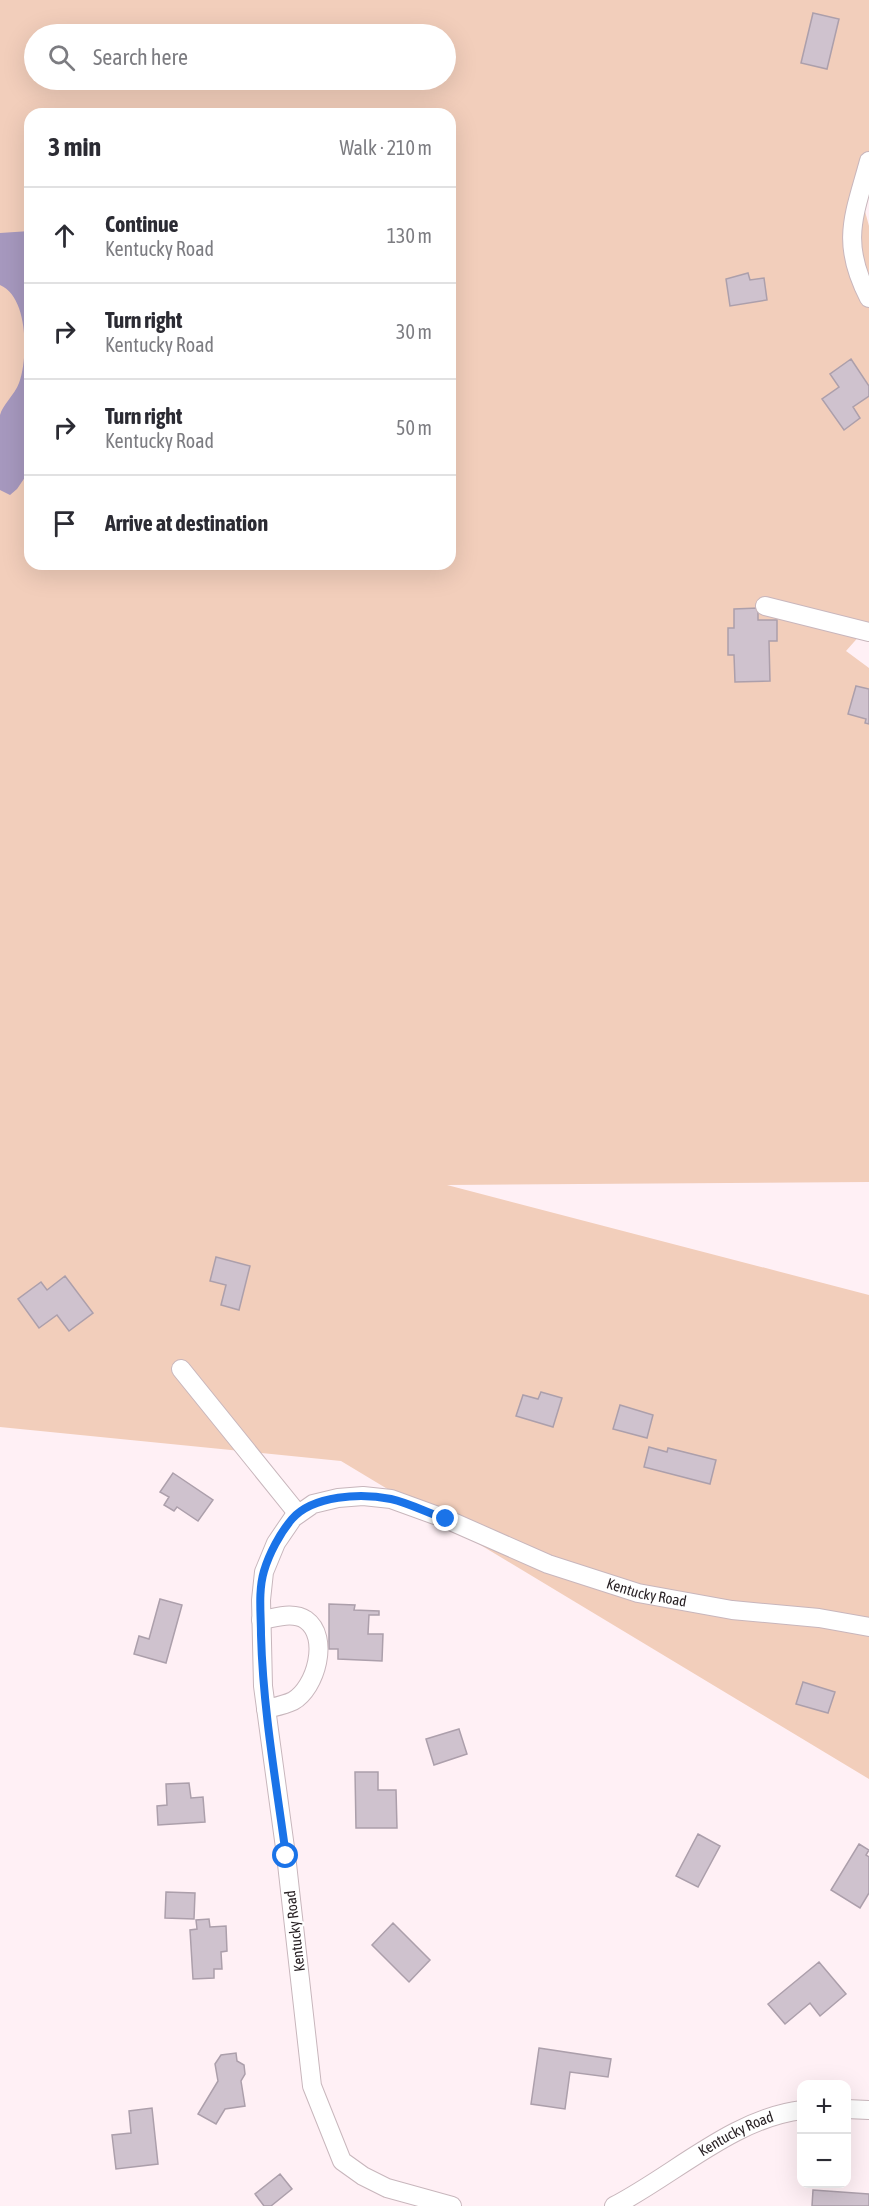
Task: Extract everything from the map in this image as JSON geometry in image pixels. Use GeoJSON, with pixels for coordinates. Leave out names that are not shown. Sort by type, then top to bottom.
{"type":"FeatureCollection","features":[{"type":"Feature","properties":{"kind":"street"},"geometry":{"type":"LineString","coordinates":[[869,161],[852,221],[851,236],[860,281],[869,298]]}},
{"type":"Feature","properties":{"kind":"street"},"geometry":{"type":"LineString","coordinates":[[765,606],[869,632]]}},
{"type":"Feature","properties":{"kind":"street"},"geometry":{"type":"LineString","coordinates":[[181,1369],[298,1514]]}},
{"type":"Feature","properties":{"kind":"street","name":"Kentucky Road"},"geometry":{"type":"LineString","coordinates":[[452,2206],[387,2188],[363,2176],[342,2161],[312,2086],[286,1856],[263,1686],[261,1620],[264,1572],[276,1543],[293,1518],[313,1504],[338,1498],[363,1496],[391,1499],[446,1519],[548,1564],[638,1593],[732,1610],[819,1618],[869,1627]]}},
{"type":"Feature","properties":{"kind":"street"},"geometry":{"type":"LineString","coordinates":[[261,1620],[290,1615],[305,1620],[315,1630],[318,1640],[316,1668],[306,1689],[293,1701],[266,1709]]}},
{"type":"Feature","properties":{"kind":"street"},"geometry":{"type":"LineString","coordinates":[[851,2109],[869,2110]]}},
{"type":"Feature","properties":{"kind":"street","name":"Kentucky Road"},"geometry":{"type":"LineString","coordinates":[[614,2206],[639,2193],[737,2131],[768,2117],[797,2111]]}},
{"type":"Feature","properties":{"kind":"shaded area"},"geometry":{"type":"Polygon","coordinates":[[[0,0],[869,0],[869,194],[860,193],[869,226],[869,625],[846,651],[869,668],[869,1182],[447,1185],[869,1295],[869,1779],[341,1461],[0,1427],[0,0]]]}},
{"type":"Feature","properties":{"kind":"shaded area"},"geometry":{"type":"Polygon","coordinates":[[[24,231],[24,330],[16,302],[10,292],[0,285],[0,233],[24,231]]]}},
{"type":"Feature","properties":{"kind":"shaded area"},"geometry":{"type":"Polygon","coordinates":[[[24,359],[24,479],[10,495],[0,490],[0,415],[15,391],[24,359]]]}},
{"type":"Feature","properties":{"kind":"building"},"geometry":{"type":"Polygon","coordinates":[[[813,13],[839,19],[827,69],[801,63],[813,13]]]}},
{"type":"Feature","properties":{"kind":"building"},"geometry":{"type":"Polygon","coordinates":[[[748,273],[750,280],[764,278],[767,300],[730,306],[726,279],[748,273]]]}},
{"type":"Feature","properties":{"kind":"building"},"geometry":{"type":"Polygon","coordinates":[[[851,359],[869,386],[869,396],[853,407],[860,418],[844,430],[822,399],[839,387],[830,374],[851,359]]]}},
{"type":"Feature","properties":{"kind":"building"},"geometry":{"type":"Polygon","coordinates":[[[758,608],[758,620],[777,620],[777,641],[769,641],[770,681],[735,682],[734,655],[728,655],[728,628],[734,628],[734,609],[758,608]]]}},
{"type":"Feature","properties":{"kind":"building"},"geometry":{"type":"Polygon","coordinates":[[[856,686],[869,689],[869,724],[865,723],[866,719],[848,714],[856,686]]]}},
{"type":"Feature","properties":{"kind":"building"},"geometry":{"type":"Polygon","coordinates":[[[216,1257],[250,1266],[239,1310],[221,1305],[226,1285],[210,1281],[216,1257]]]}},
{"type":"Feature","properties":{"kind":"building"},"geometry":{"type":"Polygon","coordinates":[[[65,1276],[93,1313],[69,1331],[57,1315],[39,1328],[18,1299],[41,1282],[47,1290],[65,1276]]]}},
{"type":"Feature","properties":{"kind":"building"},"geometry":{"type":"Polygon","coordinates":[[[541,1392],[562,1398],[553,1427],[516,1416],[523,1395],[538,1399],[541,1392]]]}},
{"type":"Feature","properties":{"kind":"building"},"geometry":{"type":"Polygon","coordinates":[[[620,1405],[653,1415],[647,1438],[613,1429],[620,1405]]]}},
{"type":"Feature","properties":{"kind":"building"},"geometry":{"type":"Polygon","coordinates":[[[649,1447],[667,1452],[668,1448],[716,1460],[710,1484],[644,1467],[649,1447]]]}},
{"type":"Feature","properties":{"kind":"building"},"geometry":{"type":"Polygon","coordinates":[[[173,1473],[213,1500],[198,1521],[177,1507],[174,1511],[164,1505],[169,1497],[160,1492],[173,1473]]]}},
{"type":"Feature","properties":{"kind":"building"},"geometry":{"type":"Polygon","coordinates":[[[160,1599],[182,1605],[166,1663],[134,1654],[139,1636],[149,1639],[160,1599]]]}},
{"type":"Feature","properties":{"kind":"building"},"geometry":{"type":"Polygon","coordinates":[[[329,1604],[355,1605],[354,1610],[379,1611],[379,1615],[369,1615],[368,1634],[383,1634],[382,1661],[338,1659],[338,1649],[329,1649],[329,1604]]]}},
{"type":"Feature","properties":{"kind":"building"},"geometry":{"type":"Polygon","coordinates":[[[803,1682],[835,1692],[828,1713],[796,1704],[803,1682]]]}},
{"type":"Feature","properties":{"kind":"building"},"geometry":{"type":"Polygon","coordinates":[[[459,1729],[467,1754],[434,1765],[426,1739],[459,1729]]]}},
{"type":"Feature","properties":{"kind":"building"},"geometry":{"type":"Polygon","coordinates":[[[355,1772],[378,1772],[378,1790],[396,1790],[397,1828],[356,1828],[355,1772]]]}},
{"type":"Feature","properties":{"kind":"building"},"geometry":{"type":"Polygon","coordinates":[[[189,1783],[191,1798],[203,1797],[205,1822],[158,1825],[157,1806],[167,1805],[166,1784],[189,1783]]]}},
{"type":"Feature","properties":{"kind":"building"},"geometry":{"type":"Polygon","coordinates":[[[698,1834],[720,1846],[698,1887],[676,1876],[698,1834]]]}},
{"type":"Feature","properties":{"kind":"building"},"geometry":{"type":"Polygon","coordinates":[[[859,1844],[869,1850],[866,1855],[869,1857],[869,1893],[860,1908],[831,1890],[859,1844]]]}},
{"type":"Feature","properties":{"kind":"building"},"geometry":{"type":"Polygon","coordinates":[[[166,1892],[195,1893],[194,1919],[165,1918],[166,1892]]]}},
{"type":"Feature","properties":{"kind":"building"},"geometry":{"type":"Polygon","coordinates":[[[209,1919],[210,1927],[226,1926],[227,1951],[221,1952],[222,1969],[214,1969],[214,1978],[193,1979],[190,1930],[197,1929],[196,1920],[209,1919]]]}},
{"type":"Feature","properties":{"kind":"building"},"geometry":{"type":"Polygon","coordinates":[[[393,1923],[430,1960],[409,1982],[372,1945],[393,1923]]]}},
{"type":"Feature","properties":{"kind":"building"},"geometry":{"type":"Polygon","coordinates":[[[819,1962],[846,1994],[820,2016],[810,2003],[785,2024],[768,2004],[819,1962]]]}},
{"type":"Feature","properties":{"kind":"building"},"geometry":{"type":"Polygon","coordinates":[[[539,2048],[611,2059],[608,2077],[570,2072],[565,2109],[531,2104],[539,2048]]]}},
{"type":"Feature","properties":{"kind":"building"},"geometry":{"type":"Polygon","coordinates":[[[236,2053],[237,2061],[244,2065],[245,2074],[241,2081],[245,2106],[225,2109],[216,2124],[198,2114],[218,2081],[215,2064],[221,2055],[236,2053]]]}},
{"type":"Feature","properties":{"kind":"building"},"geometry":{"type":"Polygon","coordinates":[[[152,2108],[158,2164],[116,2169],[112,2135],[131,2133],[129,2111],[152,2108]]]}},
{"type":"Feature","properties":{"kind":"building"},"geometry":{"type":"Polygon","coordinates":[[[280,2174],[292,2189],[271,2206],[264,2206],[255,2194],[280,2174]]]}},
{"type":"Feature","properties":{"kind":"building"},"geometry":{"type":"Polygon","coordinates":[[[813,2190],[869,2194],[869,2206],[812,2206],[813,2190]]]}},
{"type":"Feature","properties":{"kind":"route"},"geometry":{"type":"LineString","coordinates":[[286,1856],[263,1686],[261,1600],[264,1572],[276,1543],[293,1518],[313,1504],[338,1498],[363,1496],[391,1499],[446,1519]]}}]}
